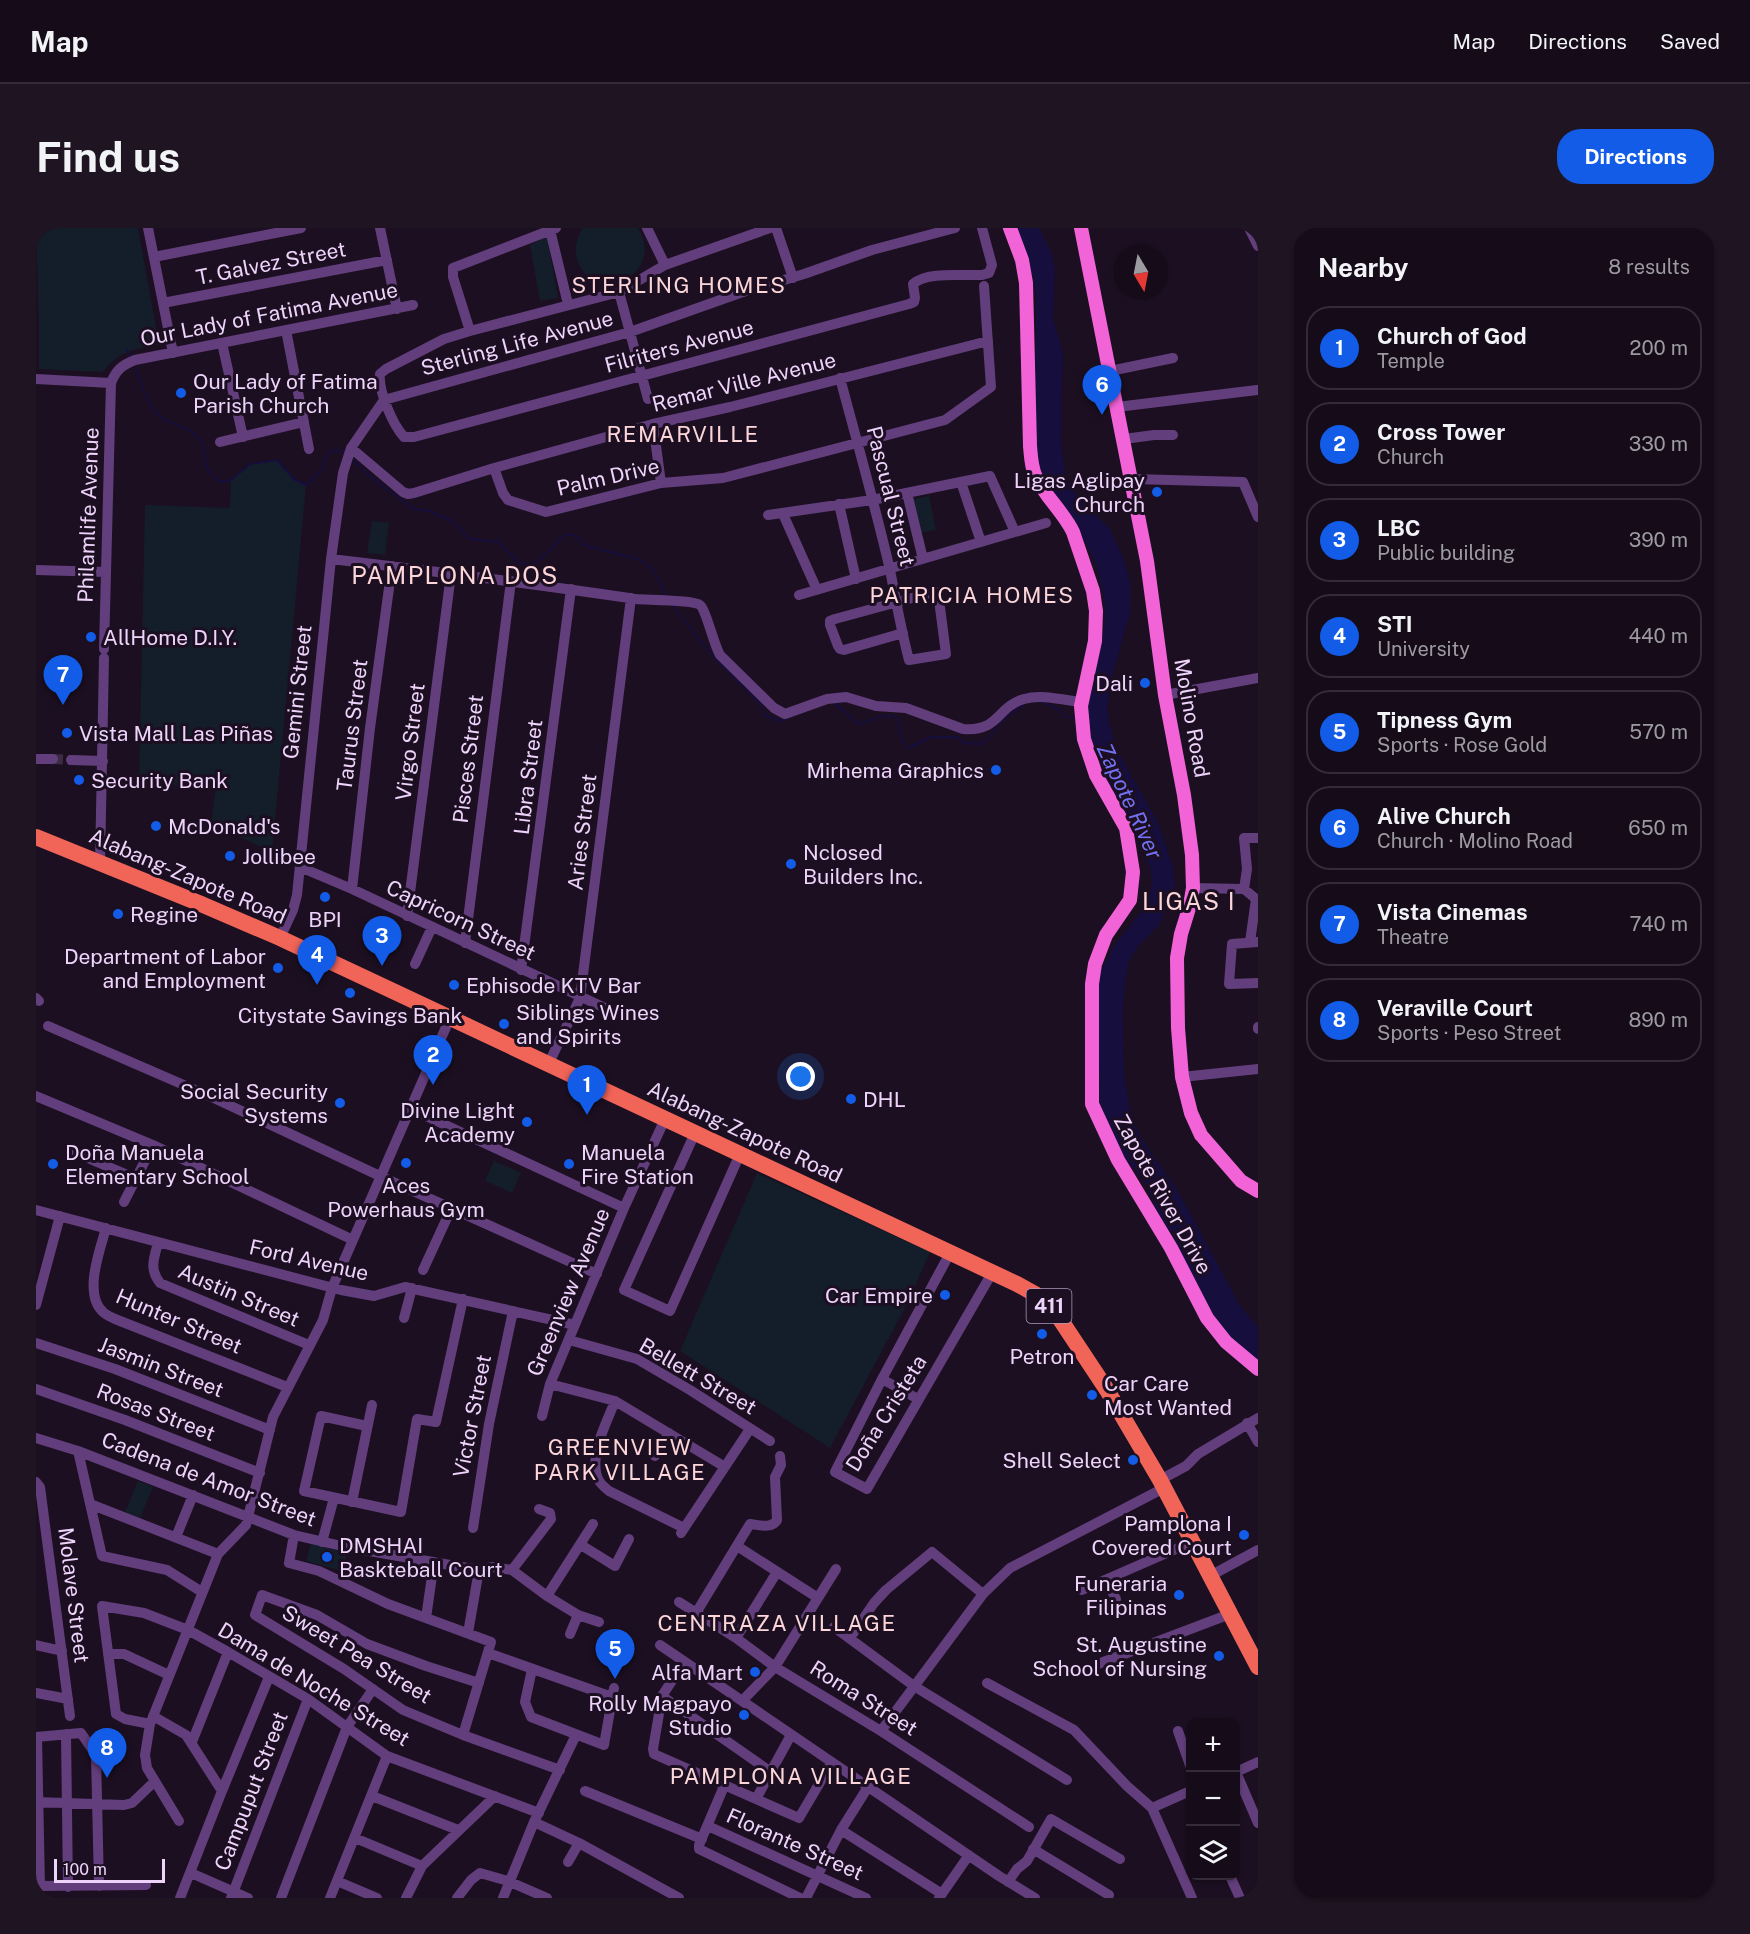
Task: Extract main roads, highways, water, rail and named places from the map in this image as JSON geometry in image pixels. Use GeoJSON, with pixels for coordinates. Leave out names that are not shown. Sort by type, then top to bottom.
{"type":"FeatureCollection","features":[{"type":"Feature","properties":{"kind":"highway","name":"Alabang-Zapote Road"},"geometry":{"type":"LineString","coordinates":[[36,837],[280,938],[1035,1294],[1066,1326],[1130,1427],[1258,1667]]}},
{"type":"Feature","properties":{"kind":"main road","name":"Zapote River Drive"},"geometry":{"type":"LineString","coordinates":[[1010,228],[1022,260],[1027,291],[1029,446],[1032,466],[1045,492],[1073,532],[1094,599],[1095,640],[1081,704],[1086,750],[1093,769],[1125,828],[1133,872],[1130,900],[1106,935],[1095,964],[1092,984],[1092,1104],[1118,1160],[1171,1248],[1207,1318],[1226,1342],[1258,1369]]}},
{"type":"Feature","properties":{"kind":"main road","name":"Molino Road"},"geometry":{"type":"LineString","coordinates":[[1081,228],[1147,561],[1192,855],[1193,888],[1177,958],[1178,1028],[1182,1077],[1191,1113],[1201,1135],[1241,1181],[1258,1191]]}},
{"type":"Feature","properties":{"kind":"water","name":"Zapote River"},"geometry":{"type":"Polygon","coordinates":[[[1017,228],[1039,228],[1052,254],[1055,270],[1053,319],[1063,351],[1061,439],[1065,477],[1077,496],[1110,529],[1124,560],[1130,583],[1130,613],[1113,673],[1107,710],[1115,747],[1158,823],[1173,867],[1175,884],[1171,900],[1159,925],[1139,945],[1129,961],[1126,976],[1123,1007],[1124,1073],[1129,1106],[1142,1139],[1178,1191],[1239,1304],[1258,1327],[1258,1365],[1220,1328],[1171,1232],[1159,1216],[1144,1181],[1123,1155],[1104,1117],[1100,1102],[1097,1002],[1099,975],[1113,947],[1141,912],[1150,895],[1152,881],[1150,867],[1141,847],[1090,750],[1087,708],[1090,684],[1102,639],[1105,602],[1096,565],[1088,548],[1076,524],[1047,488],[1038,467],[1035,427],[1036,295],[1033,277],[1017,228]]]}},
{"type":"Feature","properties":{"kind":"waterway"},"geometry":{"type":"LineString","coordinates":[[127,349],[130,355]]}},
{"type":"Feature","properties":{"kind":"waterway"},"geometry":{"type":"LineString","coordinates":[[136,368],[152,408],[162,418],[196,435],[201,441],[209,471],[222,482],[231,480],[250,464],[277,460],[294,479],[306,485],[321,470],[331,450],[341,451],[345,455]]}},
{"type":"Feature","properties":{"kind":"waterway"},"geometry":{"type":"LineString","coordinates":[[352,460],[378,483],[414,509],[430,511],[452,521],[470,539],[499,542],[519,563],[535,564],[565,535],[574,535],[583,545],[638,559],[653,569],[667,597]]}},
{"type":"Feature","properties":{"kind":"waterway"},"geometry":{"type":"LineString","coordinates":[[671,604],[711,654],[760,704],[764,715],[780,721],[786,719]]}},
{"type":"Feature","properties":{"kind":"waterway"},"geometry":{"type":"LineString","coordinates":[[1043,702],[1060,710],[1066,717],[1077,718]]}},
{"type":"Feature","properties":{"kind":"waterway"},"geometry":{"type":"LineString","coordinates":[[833,703],[860,724],[884,716],[898,719],[902,741],[909,748],[931,737],[957,737],[964,743],[981,744],[1002,721],[1024,704]]}},
{"type":"Feature","properties":{"kind":"tunnel"},"geometry":{"type":"LineString","coordinates":[[53,759],[71,760]]}},
{"type":"Feature","properties":{"kind":"place","name":"Our Lady of Fatima Parish Church"},"geometry":{"type":"Point","coordinates":[181,393]}},
{"type":"Feature","properties":{"kind":"place","name":"Alive Church"},"geometry":{"type":"Point","coordinates":[1102,415]}},
{"type":"Feature","properties":{"kind":"place","name":"Ligas Aglipay Church"},"geometry":{"type":"Point","coordinates":[1157,492]}},
{"type":"Feature","properties":{"kind":"place","name":"AllHome D.I.Y."},"geometry":{"type":"Point","coordinates":[91,637]}},
{"type":"Feature","properties":{"kind":"place","name":"Dali"},"geometry":{"type":"Point","coordinates":[1145,683]}},
{"type":"Feature","properties":{"kind":"place","name":"Vista Cinemas"},"geometry":{"type":"Point","coordinates":[63,705]}},
{"type":"Feature","properties":{"kind":"place","name":"Vista Mall Las Piñas"},"geometry":{"type":"Point","coordinates":[67,733]}},
{"type":"Feature","properties":{"kind":"place","name":"Mirhema Graphics"},"geometry":{"type":"Point","coordinates":[996,770]}},
{"type":"Feature","properties":{"kind":"place","name":"Security Bank"},"geometry":{"type":"Point","coordinates":[79,780]}},
{"type":"Feature","properties":{"kind":"place","name":"McDonald's"},"geometry":{"type":"Point","coordinates":[156,826]}},
{"type":"Feature","properties":{"kind":"place","name":"Jollibee"},"geometry":{"type":"Point","coordinates":[230,856]}},
{"type":"Feature","properties":{"kind":"place","name":"Nclosed Builders Inc."},"geometry":{"type":"Point","coordinates":[791,864]}},
{"type":"Feature","properties":{"kind":"place","name":"BPI"},"geometry":{"type":"Point","coordinates":[325,897]}},
{"type":"Feature","properties":{"kind":"place","name":"Regine"},"geometry":{"type":"Point","coordinates":[118,914]}},
{"type":"Feature","properties":{"kind":"place","name":"LBC"},"geometry":{"type":"Point","coordinates":[382,966]}},
{"type":"Feature","properties":{"kind":"place","name":"Department of Labor and Employment"},"geometry":{"type":"Point","coordinates":[278,968]}},
{"type":"Feature","properties":{"kind":"place","name":"STI"},"geometry":{"type":"Point","coordinates":[317,985]}},
{"type":"Feature","properties":{"kind":"place","name":"Ephisode KTV Bar"},"geometry":{"type":"Point","coordinates":[454,985]}},
{"type":"Feature","properties":{"kind":"place","name":"Citystate Savings Bank"},"geometry":{"type":"Point","coordinates":[350,993]}},
{"type":"Feature","properties":{"kind":"place","name":"Siblings Wines and Spirits"},"geometry":{"type":"Point","coordinates":[504,1024]}},
{"type":"Feature","properties":{"kind":"place","name":"Cross Tower"},"geometry":{"type":"Point","coordinates":[433,1085]}},
{"type":"Feature","properties":{"kind":"place","name":"DHL"},"geometry":{"type":"Point","coordinates":[851,1099]}},
{"type":"Feature","properties":{"kind":"place","name":"Social Security Systems"},"geometry":{"type":"Point","coordinates":[340,1103]}},
{"type":"Feature","properties":{"kind":"place","name":"Church of God"},"geometry":{"type":"Point","coordinates":[587,1115]}},
{"type":"Feature","properties":{"kind":"place","name":"Divine Light Academy"},"geometry":{"type":"Point","coordinates":[527,1122]}},
{"type":"Feature","properties":{"kind":"place","name":"Aces Powerhaus Gym"},"geometry":{"type":"Point","coordinates":[406,1163]}},
{"type":"Feature","properties":{"kind":"place","name":"Doña Manuela Elementary School"},"geometry":{"type":"Point","coordinates":[53,1164]}},
{"type":"Feature","properties":{"kind":"place","name":"Manuela Fire Station"},"geometry":{"type":"Point","coordinates":[569,1164]}},
{"type":"Feature","properties":{"kind":"place","name":"Car Empire"},"geometry":{"type":"Point","coordinates":[945,1295]}},
{"type":"Feature","properties":{"kind":"place","name":"Petron"},"geometry":{"type":"Point","coordinates":[1042,1334]}},
{"type":"Feature","properties":{"kind":"place","name":"Car Care Most Wanted"},"geometry":{"type":"Point","coordinates":[1092,1395]}},
{"type":"Feature","properties":{"kind":"place","name":"Shell Select"},"geometry":{"type":"Point","coordinates":[1133,1460]}},
{"type":"Feature","properties":{"kind":"place","name":"Pamplona I Covered Court"},"geometry":{"type":"Point","coordinates":[1244,1535]}},
{"type":"Feature","properties":{"kind":"place","name":"DMSHAI Baskteball Court"},"geometry":{"type":"Point","coordinates":[327,1557]}},
{"type":"Feature","properties":{"kind":"place","name":"Funeraria Filipinas"},"geometry":{"type":"Point","coordinates":[1179,1595]}},
{"type":"Feature","properties":{"kind":"place","name":"St. Augustine School of Nursing"},"geometry":{"type":"Point","coordinates":[1219,1656]}},
{"type":"Feature","properties":{"kind":"place","name":"Alfa Mart"},"geometry":{"type":"Point","coordinates":[755,1672]}},
{"type":"Feature","properties":{"kind":"place","name":"Tipness Gym"},"geometry":{"type":"Point","coordinates":[615,1679]}},
{"type":"Feature","properties":{"kind":"place","name":"Rolly Magpayo Studio"},"geometry":{"type":"Point","coordinates":[744,1715]}},
{"type":"Feature","properties":{"kind":"place","name":"Veraville Court"},"geometry":{"type":"Point","coordinates":[107,1778]}},
{"type":"Feature","properties":{"kind":"district","name":"STERLING HOMES"},"geometry":{"type":"Point","coordinates":[679,285]}},
{"type":"Feature","properties":{"kind":"district","name":"REMARVILLE"},"geometry":{"type":"Point","coordinates":[683,434]}},
{"type":"Feature","properties":{"kind":"district","name":"PAMPLONA DOS"},"geometry":{"type":"Point","coordinates":[455,575]}},
{"type":"Feature","properties":{"kind":"district","name":"PATRICIA HOMES"},"geometry":{"type":"Point","coordinates":[972,595]}},
{"type":"Feature","properties":{"kind":"district","name":"LIGAS I"},"geometry":{"type":"Point","coordinates":[1189,901]}},
{"type":"Feature","properties":{"kind":"district","name":"GREENVIEW PARK VILLAGE"},"geometry":{"type":"Point","coordinates":[620,1460]}},
{"type":"Feature","properties":{"kind":"district","name":"CENTRAZA VILLAGE"},"geometry":{"type":"Point","coordinates":[777,1623]}},
{"type":"Feature","properties":{"kind":"district","name":"PAMPLONA VILLAGE"},"geometry":{"type":"Point","coordinates":[791,1776]}}]}
